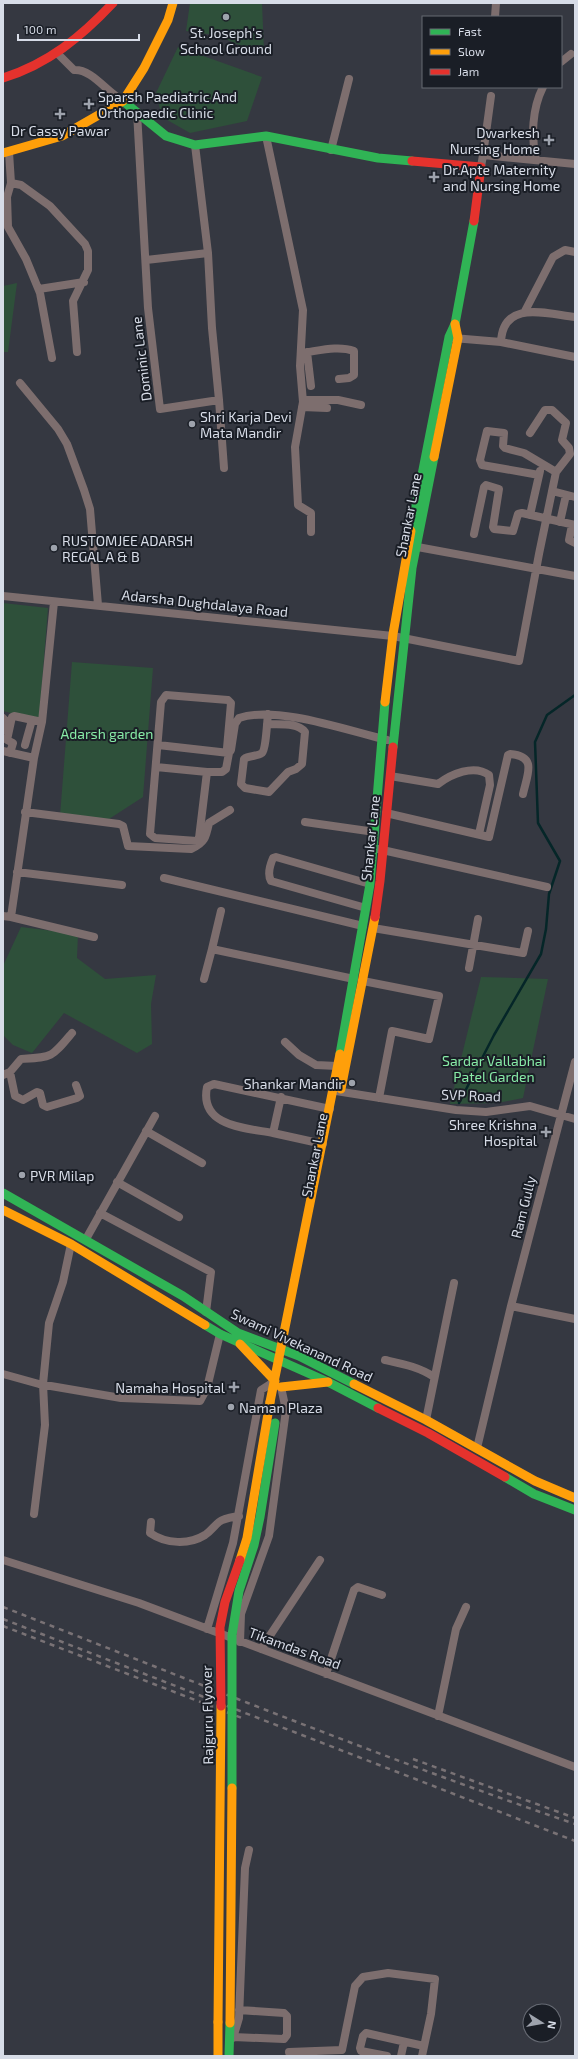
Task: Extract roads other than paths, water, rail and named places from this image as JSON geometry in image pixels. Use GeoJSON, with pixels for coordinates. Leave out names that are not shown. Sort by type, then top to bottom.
{"type":"FeatureCollection","features":[{"type":"Feature","properties":{"kind":"main road"},"geometry":{"type":"LineString","coordinates":[[3,78],[26,72],[57,54],[97,21],[113,3]]}},
{"type":"Feature","properties":{"kind":"main road"},"geometry":{"type":"LineString","coordinates":[[6,153],[62,136],[119,98],[148,61],[168,20],[171,4]]}},
{"type":"Feature","properties":{"kind":"main road"},"geometry":{"type":"LineString","coordinates":[[119,98],[166,136],[195,145],[266,136],[331,150],[378,158],[481,167]]}},
{"type":"Feature","properties":{"kind":"main road","name":"Shankar Lane"},"geometry":{"type":"LineString","coordinates":[[286,1350],[358,980],[363,926],[370,884],[393,636],[453,338],[473,226],[481,167]]}},
{"type":"Feature","properties":{"kind":"main road","name":"Shankar Lane"},"geometry":{"type":"LineString","coordinates":[[286,1350],[330,1108],[337,1091],[337,1066],[358,980],[373,928],[384,849],[386,813],[412,546]]}},
{"type":"Feature","properties":{"kind":"main road","name":"Swami Vivekanand Road"},"geometry":{"type":"LineString","coordinates":[[3,1193],[86,1239],[183,1296],[238,1333],[286,1350],[426,1420],[535,1481],[575,1498]]}},
{"type":"Feature","properties":{"kind":"main road","name":"Swami Vivekanand Road"},"geometry":{"type":"LineString","coordinates":[[3,1210],[71,1244],[220,1334],[240,1344],[284,1361],[328,1382],[428,1433],[534,1494],[575,1510]]}},
{"type":"Feature","properties":{"kind":"main road"},"geometry":{"type":"LineString","coordinates":[[240,1344],[278,1384],[328,1382]]}},
{"type":"Feature","properties":{"kind":"main road","name":"Rajguru Flyover"},"geometry":{"type":"LineString","coordinates":[[218,2056],[221,1773],[220,1627],[225,1602],[247,1538],[286,1350]]}},
{"type":"Feature","properties":{"kind":"main road","name":"Rajguru Flyover"},"geometry":{"type":"LineString","coordinates":[[229,2055],[232,1628],[239,1591],[254,1545],[260,1517],[274,1403]]}},
{"type":"Feature","properties":{"kind":"street"},"geometry":{"type":"LineString","coordinates":[[495,16],[496,3]]}},
{"type":"Feature","properties":{"kind":"street"},"geometry":{"type":"LineString","coordinates":[[57,54],[74,70],[82,70],[89,73],[119,98]]}},
{"type":"Feature","properties":{"kind":"street"},"geometry":{"type":"LineString","coordinates":[[562,61],[571,54]]}},
{"type":"Feature","properties":{"kind":"street"},"geometry":{"type":"LineString","coordinates":[[331,150],[349,79]]}},
{"type":"Feature","properties":{"kind":"street"},"geometry":{"type":"LineString","coordinates":[[536,160],[532,140],[537,99],[542,88]]}},
{"type":"Feature","properties":{"kind":"street"},"geometry":{"type":"LineString","coordinates":[[481,167],[491,96]]}},
{"type":"Feature","properties":{"kind":"street","name":"Dominic Lane"},"geometry":{"type":"LineString","coordinates":[[137,112],[150,322],[160,409],[218,400]]}},
{"type":"Feature","properties":{"kind":"street"},"geometry":{"type":"LineString","coordinates":[[266,136],[303,310],[304,353],[302,404],[295,447],[296,494],[298,505],[311,513],[311,532]]}},
{"type":"Feature","properties":{"kind":"street"},"geometry":{"type":"LineString","coordinates":[[195,145],[208,253],[212,328],[224,468]]}},
{"type":"Feature","properties":{"kind":"street"},"geometry":{"type":"LineString","coordinates":[[6,153],[11,183],[8,197],[8,227],[26,259],[39,289],[52,358]]}},
{"type":"Feature","properties":{"kind":"street"},"geometry":{"type":"LineString","coordinates":[[483,155],[575,164]]}},
{"type":"Feature","properties":{"kind":"street"},"geometry":{"type":"LineString","coordinates":[[11,183],[21,185],[50,206],[82,239],[88,252],[88,270],[84,282],[73,301],[77,352]]}},
{"type":"Feature","properties":{"kind":"street"},"geometry":{"type":"LineString","coordinates":[[525,311],[553,257],[565,250],[575,252]]}},
{"type":"Feature","properties":{"kind":"street"},"geometry":{"type":"LineString","coordinates":[[146,260],[208,253]]}},
{"type":"Feature","properties":{"kind":"street"},"geometry":{"type":"LineString","coordinates":[[39,289],[84,282]]}},
{"type":"Feature","properties":{"kind":"street"},"geometry":{"type":"LineString","coordinates":[[501,342],[502,335],[512,316],[525,311],[572,317],[575,309]]}},
{"type":"Feature","properties":{"kind":"street"},"geometry":{"type":"LineString","coordinates":[[453,338],[501,342],[575,357]]}},
{"type":"Feature","properties":{"kind":"street"},"geometry":{"type":"LineString","coordinates":[[304,353],[344,349],[354,352],[354,375],[348,378],[339,379]]}},
{"type":"Feature","properties":{"kind":"street"},"geometry":{"type":"LineString","coordinates":[[304,353],[310,386]]}},
{"type":"Feature","properties":{"kind":"street"},"geometry":{"type":"LineString","coordinates":[[20,383],[58,429],[67,444],[90,509],[98,605]]}},
{"type":"Feature","properties":{"kind":"street"},"geometry":{"type":"LineString","coordinates":[[302,404],[338,400],[361,405]]}},
{"type":"Feature","properties":{"kind":"street"},"geometry":{"type":"LineString","coordinates":[[302,404],[327,408]]}},
{"type":"Feature","properties":{"kind":"street"},"geometry":{"type":"LineString","coordinates":[[530,433],[545,410],[552,410],[566,423],[562,440],[569,448],[572,455],[556,472],[536,569]]}},
{"type":"Feature","properties":{"kind":"street"},"geometry":{"type":"LineString","coordinates":[[539,475],[482,466],[480,460],[487,431],[504,433],[503,446],[524,453],[556,472]]}},
{"type":"Feature","properties":{"kind":"street"},"geometry":{"type":"LineString","coordinates":[[530,515],[542,464]]}},
{"type":"Feature","properties":{"kind":"street"},"geometry":{"type":"LineString","coordinates":[[474,534],[484,486],[486,485],[499,489],[493,527],[494,529],[513,531],[518,514],[522,513],[574,525],[570,540],[575,543]]}},
{"type":"Feature","properties":{"kind":"street"},"geometry":{"type":"LineString","coordinates":[[552,490],[575,497]]}},
{"type":"Feature","properties":{"kind":"street"},"geometry":{"type":"LineString","coordinates":[[560,522],[566,495]]}},
{"type":"Feature","properties":{"kind":"street"},"geometry":{"type":"LineString","coordinates":[[412,546],[575,576]]}},
{"type":"Feature","properties":{"kind":"street","name":"Adarsha Dughdalaya Road"},"geometry":{"type":"LineString","coordinates":[[3,596],[393,636],[519,661],[536,569]]}},
{"type":"Feature","properties":{"kind":"street"},"geometry":{"type":"LineString","coordinates":[[54,602],[42,722],[34,758],[17,872],[7,917],[94,937]]}},
{"type":"Feature","properties":{"kind":"street"},"geometry":{"type":"LineString","coordinates":[[156,767],[207,772],[222,772],[226,769],[232,703],[228,700],[166,695],[161,702],[150,834],[155,838],[197,841],[199,838],[207,772]]}},
{"type":"Feature","properties":{"kind":"street"},"geometry":{"type":"LineString","coordinates":[[235,714],[246,716]]}},
{"type":"Feature","properties":{"kind":"street"},"geometry":{"type":"LineString","coordinates":[[267,724],[295,726],[301,728],[305,732],[302,764],[296,770],[288,772],[269,792],[245,788],[241,784],[244,759],[260,754],[264,750],[268,714]]}},
{"type":"Feature","properties":{"kind":"street"},"geometry":{"type":"LineString","coordinates":[[228,753],[231,750],[235,724],[239,718],[268,714],[324,723],[393,741]]}},
{"type":"Feature","properties":{"kind":"street"},"geometry":{"type":"LineString","coordinates":[[18,744],[7,740],[12,717],[14,716],[42,722]]}},
{"type":"Feature","properties":{"kind":"street"},"geometry":{"type":"LineString","coordinates":[[3,718],[5,720],[3,730]]}},
{"type":"Feature","properties":{"kind":"street"},"geometry":{"type":"LineString","coordinates":[[6,752],[18,744],[32,720]]}},
{"type":"Feature","properties":{"kind":"street"},"geometry":{"type":"LineString","coordinates":[[158,745],[228,753]]}},
{"type":"Feature","properties":{"kind":"street"},"geometry":{"type":"LineString","coordinates":[[6,752],[34,758]]}},
{"type":"Feature","properties":{"kind":"street"},"geometry":{"type":"LineString","coordinates":[[386,813],[489,837],[508,755],[510,754],[525,756],[527,759],[528,767],[523,794]]}},
{"type":"Feature","properties":{"kind":"street"},"geometry":{"type":"LineString","coordinates":[[390,776],[438,784],[453,774],[478,770],[485,772],[489,775],[490,785],[479,834]]}},
{"type":"Feature","properties":{"kind":"street"},"geometry":{"type":"LineString","coordinates":[[25,812],[119,824],[123,826],[128,846],[191,849],[200,845],[206,840],[209,823],[230,810]]}},
{"type":"Feature","properties":{"kind":"street"},"geometry":{"type":"LineString","coordinates":[[305,822],[375,832]]}},
{"type":"Feature","properties":{"kind":"street"},"geometry":{"type":"LineString","coordinates":[[373,848],[384,849],[547,887]]}},
{"type":"Feature","properties":{"kind":"street"},"geometry":{"type":"LineString","coordinates":[[366,908],[270,881],[268,877],[270,865],[273,858],[276,857],[370,884]]}},
{"type":"Feature","properties":{"kind":"street"},"geometry":{"type":"LineString","coordinates":[[17,872],[122,885]]}},
{"type":"Feature","properties":{"kind":"street"},"geometry":{"type":"LineString","coordinates":[[164,878],[363,926]]}},
{"type":"Feature","properties":{"kind":"street"},"geometry":{"type":"LineString","coordinates":[[204,979],[221,911]]}},
{"type":"Feature","properties":{"kind":"street"},"geometry":{"type":"LineString","coordinates":[[469,968],[478,918]]}},
{"type":"Feature","properties":{"kind":"street"},"geometry":{"type":"LineString","coordinates":[[373,928],[523,953],[528,931]]}},
{"type":"Feature","properties":{"kind":"street"},"geometry":{"type":"LineString","coordinates":[[212,949],[439,996],[429,1039],[392,1031],[378,1098]]}},
{"type":"Feature","properties":{"kind":"street"},"geometry":{"type":"LineString","coordinates":[[72,1033],[55,1053],[45,1057],[21,1059],[6,1074],[14,1096],[23,1100],[37,1092],[40,1093],[43,1105],[47,1107],[80,1096],[76,1085]]}},
{"type":"Feature","properties":{"kind":"street"},"geometry":{"type":"LineString","coordinates":[[285,1042],[299,1055],[316,1065],[337,1066]]}},
{"type":"Feature","properties":{"kind":"street","name":"Ram Gully"},"geometry":{"type":"LineString","coordinates":[[477,1448],[511,1306],[575,1062]]}},
{"type":"Feature","properties":{"kind":"street"},"geometry":{"type":"LineString","coordinates":[[323,1144],[238,1126],[219,1120],[212,1114],[206,1100],[206,1094],[208,1087],[214,1084],[330,1108]]}},
{"type":"Feature","properties":{"kind":"street","name":"SVP Road"},"geometry":{"type":"LineString","coordinates":[[337,1091],[456,1110],[486,1112],[530,1106],[575,1119]]}},
{"type":"Feature","properties":{"kind":"street"},"geometry":{"type":"LineString","coordinates":[[273,1133],[281,1097]]}},
{"type":"Feature","properties":{"kind":"street"},"geometry":{"type":"LineString","coordinates":[[86,1239],[155,1116]]}},
{"type":"Feature","properties":{"kind":"street"},"geometry":{"type":"LineString","coordinates":[[146,1131],[202,1163]]}},
{"type":"Feature","properties":{"kind":"street"},"geometry":{"type":"LineString","coordinates":[[117,1182],[179,1217]]}},
{"type":"Feature","properties":{"kind":"street"},"geometry":{"type":"LineString","coordinates":[[100,1212],[211,1272],[206,1312]]}},
{"type":"Feature","properties":{"kind":"street"},"geometry":{"type":"LineString","coordinates":[[34,1514],[44,1425],[43,1384],[49,1323],[63,1282],[71,1244]]}},
{"type":"Feature","properties":{"kind":"street"},"geometry":{"type":"LineString","coordinates":[[426,1420],[454,1283]]}},
{"type":"Feature","properties":{"kind":"street"},"geometry":{"type":"LineString","coordinates":[[511,1306],[575,1319]]}},
{"type":"Feature","properties":{"kind":"street"},"geometry":{"type":"LineString","coordinates":[[3,1374],[43,1384],[121,1398],[200,1400],[206,1388],[220,1334]]}},
{"type":"Feature","properties":{"kind":"street"},"geometry":{"type":"LineString","coordinates":[[386,1360],[424,1370],[434,1376]]}},
{"type":"Feature","properties":{"kind":"street"},"geometry":{"type":"LineString","coordinates":[[207,1629],[240,1516],[260,1390],[278,1384],[285,1400],[286,1410],[269,1536],[241,1614],[240,1642]]}},
{"type":"Feature","properties":{"kind":"street"},"geometry":{"type":"LineString","coordinates":[[151,1522],[150,1533],[154,1536],[175,1542],[192,1541],[206,1534],[220,1521],[240,1516]]}},
{"type":"Feature","properties":{"kind":"street","name":"Tikamdas Road"},"geometry":{"type":"LineString","coordinates":[[3,1560],[139,1603],[575,1767]]}},
{"type":"Feature","properties":{"kind":"street"},"geometry":{"type":"LineString","coordinates":[[261,1649],[320,1560]]}},
{"type":"Feature","properties":{"kind":"street"},"geometry":{"type":"LineString","coordinates":[[326,1674],[354,1590],[358,1587],[382,1595]]}},
{"type":"Feature","properties":{"kind":"street"},"geometry":{"type":"LineString","coordinates":[[438,1716],[456,1629],[466,1607]]}},
{"type":"Feature","properties":{"kind":"street"},"geometry":{"type":"LineString","coordinates":[[229,2055],[239,2010],[245,1868],[249,1850]]}},
{"type":"Feature","properties":{"kind":"street"},"geometry":{"type":"LineString","coordinates":[[289,2052],[342,2050],[355,1986],[363,1977],[388,1973],[435,1979],[431,2014],[422,2056]]}},
{"type":"Feature","properties":{"kind":"street"},"geometry":{"type":"LineString","coordinates":[[233,2037],[284,2039],[287,2035],[287,2016],[284,2013],[239,2010]]}},
{"type":"Feature","properties":{"kind":"street"},"geometry":{"type":"LineString","coordinates":[[387,2056],[361,2051],[360,2048],[363,2036],[366,2033],[424,2046]]}},
{"type":"Feature","properties":{"kind":"street"},"geometry":{"type":"LineString","coordinates":[[401,2056],[404,2042]]}},
{"type":"Feature","properties":{"kind":"waterway"},"geometry":{"type":"LineString","coordinates":[[459,1103],[494,1035],[541,954],[546,929],[549,894],[560,861],[538,823],[535,742],[547,715],[575,695]]}},
{"type":"Feature","properties":{"kind":"railway"},"geometry":{"type":"LineString","coordinates":[[3,1607],[359,1746],[575,1824]]}},
{"type":"Feature","properties":{"kind":"railway"},"geometry":{"type":"LineString","coordinates":[[3,1619],[575,1841]]}},
{"type":"Feature","properties":{"kind":"railway"},"geometry":{"type":"LineString","coordinates":[[3,1626],[242,1718]]}},
{"type":"Feature","properties":{"kind":"railway"},"geometry":{"type":"LineString","coordinates":[[413,1759],[575,1818]]}},
{"type":"Feature","properties":{"kind":"place","name":"St. Joseph's School Ground"},"geometry":{"type":"Point","coordinates":[226,17]}},
{"type":"Feature","properties":{"kind":"place","name":"Sparsh Paediatric And Orthopaedic Clinic"},"geometry":{"type":"Point","coordinates":[89,104]}},
{"type":"Feature","properties":{"kind":"place","name":"Dr Cassy Pawar"},"geometry":{"type":"Point","coordinates":[60,114]}},
{"type":"Feature","properties":{"kind":"place","name":"Dwarkesh Nursing Home"},"geometry":{"type":"Point","coordinates":[549,140]}},
{"type":"Feature","properties":{"kind":"place","name":"Dr.Apte Maternity and Nursing Home"},"geometry":{"type":"Point","coordinates":[434,177]}},
{"type":"Feature","properties":{"kind":"place","name":"Shri Karja Devi Mata Mandir"},"geometry":{"type":"Point","coordinates":[192,424]}},
{"type":"Feature","properties":{"kind":"place","name":"RUSTOMJEE ADARSH REGAL A & B"},"geometry":{"type":"Point","coordinates":[54,548]}},
{"type":"Feature","properties":{"kind":"place","name":"Shankar Mandir"},"geometry":{"type":"Point","coordinates":[352,1083]}},
{"type":"Feature","properties":{"kind":"place","name":"Shree Krishna Hospital"},"geometry":{"type":"Point","coordinates":[546,1132]}},
{"type":"Feature","properties":{"kind":"place","name":"PVR Milap"},"geometry":{"type":"Point","coordinates":[22,1175]}},
{"type":"Feature","properties":{"kind":"place","name":"Namaha Hospital"},"geometry":{"type":"Point","coordinates":[234,1387]}},
{"type":"Feature","properties":{"kind":"place","name":"Naman Plaza"},"geometry":{"type":"Point","coordinates":[231,1407]}},
{"type":"Feature","properties":{"kind":"park label","name":"Adarsh garden"},"geometry":{"type":"Point","coordinates":[107,733]}},
{"type":"Feature","properties":{"kind":"park label","name":"Sardar Vallabhai Patel Garden"},"geometry":{"type":"Point","coordinates":[494,1068]}}]}
